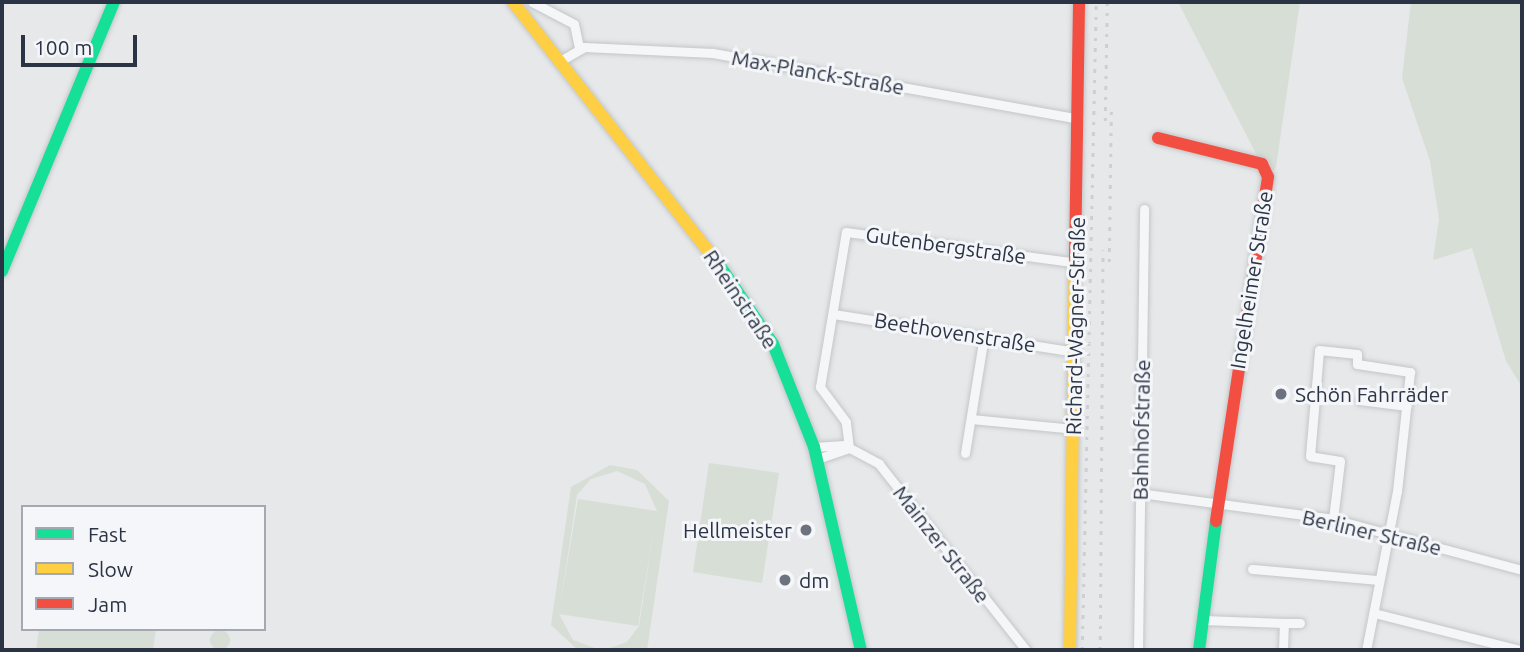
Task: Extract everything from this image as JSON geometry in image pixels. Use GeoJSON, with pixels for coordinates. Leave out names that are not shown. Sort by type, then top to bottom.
{"type":"FeatureCollection","features":[{"type":"Feature","properties":{"kind":"street"},"geometry":{"type":"LineString","coordinates":[[2,271],[114,2]]}},
{"type":"Feature","properties":{"kind":"street","name":"Rheinstraße"},"geometry":{"type":"LineString","coordinates":[[513,2],[752,309],[784,366],[815,453],[861,650]]}},
{"type":"Feature","properties":{"kind":"street"},"geometry":{"type":"LineString","coordinates":[[532,2],[574,24],[579,47],[560,61]]}},
{"type":"Feature","properties":{"kind":"street","name":"Richard-Wagner-Straße"},"geometry":{"type":"LineString","coordinates":[[1070,650],[1079,2]]}},
{"type":"Feature","properties":{"kind":"street","name":"Max-Planck-Straße"},"geometry":{"type":"LineString","coordinates":[[579,47],[713,54],[1078,119]]}},
{"type":"Feature","properties":{"kind":"street","name":"Ingelheimer Straße"},"geometry":{"type":"LineString","coordinates":[[1158,138],[1262,164],[1268,177],[1244,303],[1220,505],[1199,650]]}},
{"type":"Feature","properties":{"kind":"street","name":"Bahnhofstraße"},"geometry":{"type":"LineString","coordinates":[[1138,650],[1144,209]]}},
{"type":"Feature","properties":{"kind":"street","name":"Gutenbergstraße"},"geometry":{"type":"LineString","coordinates":[[849,448],[846,422],[820,387],[846,232],[1077,263]]}},
{"type":"Feature","properties":{"kind":"street","name":"Beethovenstraße"},"geometry":{"type":"LineString","coordinates":[[833,314],[984,335],[1076,352]]}},
{"type":"Feature","properties":{"kind":"street"},"geometry":{"type":"LineString","coordinates":[[965,453],[984,335]]}},
{"type":"Feature","properties":{"kind":"street"},"geometry":{"type":"LineString","coordinates":[[1333,519],[1340,461],[1310,456],[1319,350],[1357,354],[1357,364],[1410,372],[1387,533],[1366,650]]}},
{"type":"Feature","properties":{"kind":"street"},"geometry":{"type":"LineString","coordinates":[[1360,400],[1407,406]]}},
{"type":"Feature","properties":{"kind":"street"},"geometry":{"type":"LineString","coordinates":[[971,418],[1074,429]]}},
{"type":"Feature","properties":{"kind":"street","name":"Mainzer Straße"},"geometry":{"type":"LineString","coordinates":[[815,453],[849,448],[879,464],[1026,650]]}},
{"type":"Feature","properties":{"kind":"street"},"geometry":{"type":"LineString","coordinates":[[1139,493],[1220,505]]}},
{"type":"Feature","properties":{"kind":"street","name":"Berliner Straße"},"geometry":{"type":"LineString","coordinates":[[1220,505],[1333,519],[1522,570]]}},
{"type":"Feature","properties":{"kind":"street"},"geometry":{"type":"LineString","coordinates":[[1252,569],[1378,580]]}},
{"type":"Feature","properties":{"kind":"street"},"geometry":{"type":"LineString","coordinates":[[1374,612],[1520,650]]}},
{"type":"Feature","properties":{"kind":"street"},"geometry":{"type":"LineString","coordinates":[[1203,620],[1300,623]]}},
{"type":"Feature","properties":{"kind":"street"},"geometry":{"type":"LineString","coordinates":[[1283,650],[1284,623]]}},
{"type":"Feature","properties":{"kind":"shaded area"},"geometry":{"type":"Polygon","coordinates":[[[1178,2],[1300,2],[1276,167],[1268,177],[1178,2]]]}},
{"type":"Feature","properties":{"kind":"shaded area"},"geometry":{"type":"Polygon","coordinates":[[[1411,2],[1522,2],[1522,387],[1506,361],[1472,248],[1433,260],[1439,219],[1430,161],[1402,78],[1411,2]]]}},
{"type":"Feature","properties":{"kind":"shaded area"},"geometry":{"type":"Polygon","coordinates":[[[709,463],[779,473],[762,583],[693,572],[709,463]]]}},
{"type":"Feature","properties":{"kind":"shaded area"},"geometry":{"type":"Polygon","coordinates":[[[610,465],[637,470],[669,501],[647,650],[604,650],[627,642],[639,626],[656,516],[638,626],[559,614],[573,640],[600,650],[578,650],[551,625],[571,487],[610,465]],[[617,471],[591,479],[577,495],[559,613],[578,499],[657,511],[645,484],[617,471]]]}},
{"type":"Feature","properties":{"kind":"shaded area"},"geometry":{"type":"Polygon","coordinates":[[[39,631],[156,631],[153,650],[36,650],[39,631]]]}},
{"type":"Feature","properties":{"kind":"shaded area"},"geometry":{"type":"Polygon","coordinates":[[[216,631],[224,631],[229,636],[229,644],[224,649],[216,649],[211,644],[211,636],[216,631]]]}},
{"type":"Feature","properties":{"kind":"railway"},"geometry":{"type":"LineString","coordinates":[[1082,650],[1096,2]]}},
{"type":"Feature","properties":{"kind":"railway"},"geometry":{"type":"LineString","coordinates":[[1105,121],[1107,2]]}},
{"type":"Feature","properties":{"kind":"railway"},"geometry":{"type":"LineString","coordinates":[[1109,262],[1111,111]]}},
{"type":"Feature","properties":{"kind":"railway"},"geometry":{"type":"LineString","coordinates":[[1100,650],[1103,250]]}},
{"type":"Feature","properties":{"kind":"traffic: fast"},"geometry":{"type":"LineString","coordinates":[[2,271],[114,2]]}},
{"type":"Feature","properties":{"kind":"traffic: fast"},"geometry":{"type":"LineString","coordinates":[[718,263],[773,344],[814,447],[861,650]]}},
{"type":"Feature","properties":{"kind":"traffic: fast"},"geometry":{"type":"LineString","coordinates":[[1199,650],[1216,521]]}},
{"type":"Feature","properties":{"kind":"traffic: slow"},"geometry":{"type":"LineString","coordinates":[[513,2],[718,263]]}},
{"type":"Feature","properties":{"kind":"traffic: slow"},"geometry":{"type":"LineString","coordinates":[[1070,650],[1075,259]]}},
{"type":"Feature","properties":{"kind":"traffic: jam"},"geometry":{"type":"LineString","coordinates":[[1075,259],[1079,2]]}},
{"type":"Feature","properties":{"kind":"traffic: jam"},"geometry":{"type":"LineString","coordinates":[[1158,138],[1262,164],[1268,177],[1216,521]]}},
{"type":"Feature","properties":{"kind":"place","name":"Schön Fahrräder"},"geometry":{"type":"Point","coordinates":[1281,394]}},
{"type":"Feature","properties":{"kind":"place","name":"Hellmeister"},"geometry":{"type":"Point","coordinates":[806,530]}},
{"type":"Feature","properties":{"kind":"place","name":"dm"},"geometry":{"type":"Point","coordinates":[785,580]}}]}
